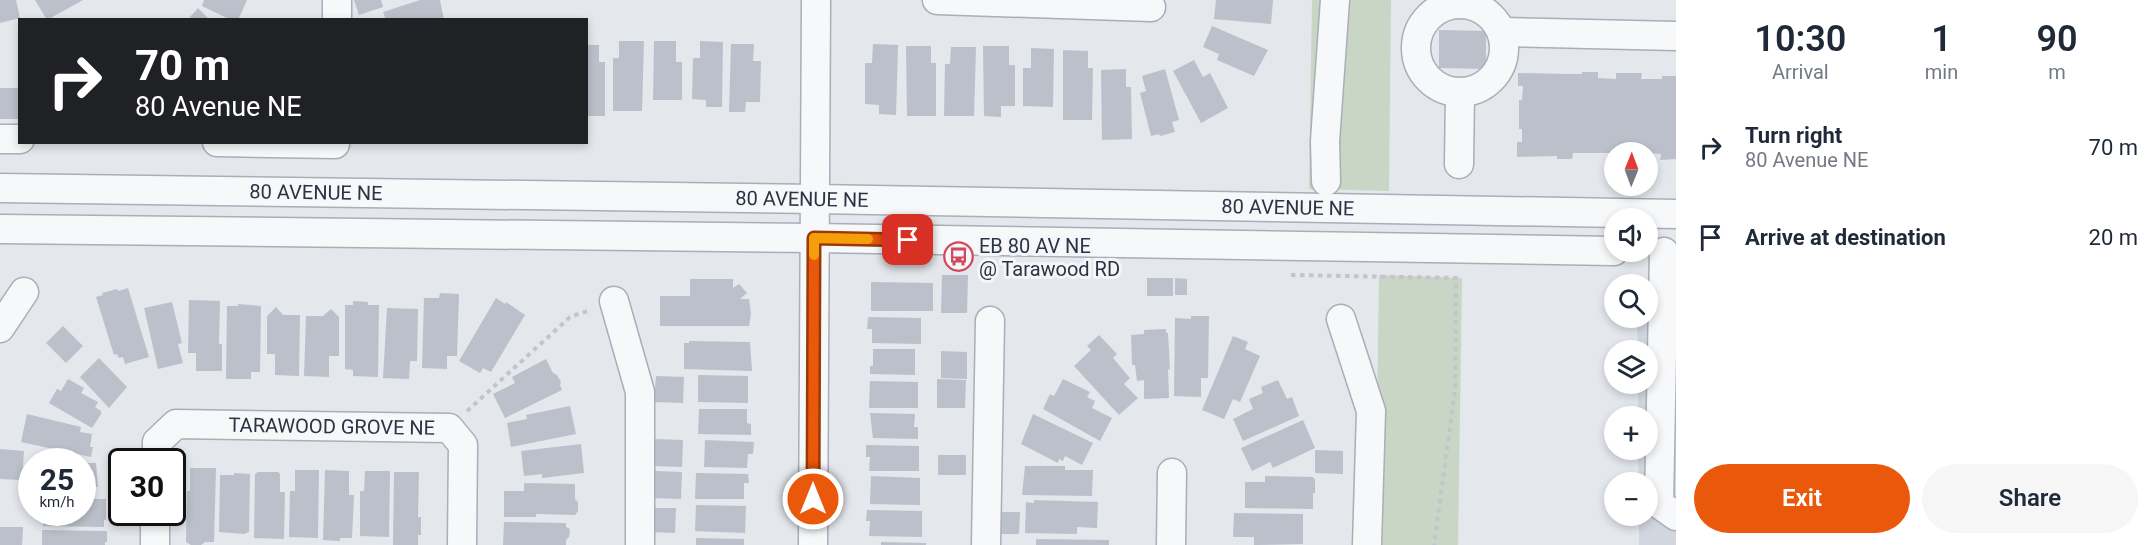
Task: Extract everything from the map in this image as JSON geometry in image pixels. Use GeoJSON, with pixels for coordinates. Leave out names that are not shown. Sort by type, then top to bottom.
{"type":"FeatureCollection","features":[{"type":"Feature","properties":{"kind":"street"},"geometry":{"type":"LineString","coordinates":[[337,0],[337,18]]}},
{"type":"Feature","properties":{"kind":"street"},"geometry":{"type":"LineString","coordinates":[[813,545],[816,0]]}},
{"type":"Feature","properties":{"kind":"street"},"geometry":{"type":"LineString","coordinates":[[937,0],[1151,7]]}},
{"type":"Feature","properties":{"kind":"street"},"geometry":{"type":"LineString","coordinates":[[1326,181],[1325,141],[1335,0]]}},
{"type":"Feature","properties":{"kind":"street"},"geometry":{"type":"LineString","coordinates":[[1457,3],[1471,5],[1484,11],[1495,20],[1502,32],[1505,46],[1498,72],[1489,83],[1477,90],[1460,93],[1449,92],[1436,86],[1426,77],[1415,51],[1416,38],[1422,24],[1431,14],[1457,3]]}},
{"type":"Feature","properties":{"kind":"street"},"geometry":{"type":"LineString","coordinates":[[1502,32],[1676,36]]}},
{"type":"Feature","properties":{"kind":"street"},"geometry":{"type":"LineString","coordinates":[[1459,164],[1460,93]]}},
{"type":"Feature","properties":{"kind":"street"},"geometry":{"type":"LineString","coordinates":[[0,139],[18,139]]}},
{"type":"Feature","properties":{"kind":"street","name":"80 AVENUE NE"},"geometry":{"type":"LineString","coordinates":[[0,188],[1676,214]]}},
{"type":"Feature","properties":{"kind":"street","name":"80 AVENUE NE"},"geometry":{"type":"LineString","coordinates":[[0,229],[814,238],[1604,251]]}},
{"type":"Feature","properties":{"kind":"street"},"geometry":{"type":"LineString","coordinates":[[1662,252],[1669,338],[1659,504],[1676,516]]}},
{"type":"Feature","properties":{"kind":"street"},"geometry":{"type":"LineString","coordinates":[[0,328],[24,292]]}},
{"type":"Feature","properties":{"kind":"street"},"geometry":{"type":"LineString","coordinates":[[614,301],[640,392],[640,545]]}},
{"type":"Feature","properties":{"kind":"street"},"geometry":{"type":"LineString","coordinates":[[1341,319],[1371,411],[1367,545]]}},
{"type":"Feature","properties":{"kind":"street"},"geometry":{"type":"LineString","coordinates":[[986,545],[990,321]]}},
{"type":"Feature","properties":{"kind":"street","name":"TARAWOOD GROVE NE"},"geometry":{"type":"LineString","coordinates":[[157,448],[157,442],[176,424],[449,428],[463,445],[462,545]]}},
{"type":"Feature","properties":{"kind":"street"},"geometry":{"type":"LineString","coordinates":[[1172,473],[1172,545]]}},
{"type":"Feature","properties":{"kind":"street"},"geometry":{"type":"LineString","coordinates":[[155,526],[155,545]]}},
{"type":"Feature","properties":{"kind":"path"},"geometry":{"type":"LineString","coordinates":[[1291,275],[1456,278],[1455,390],[1434,545]]}},
{"type":"Feature","properties":{"kind":"path"},"geometry":{"type":"LineString","coordinates":[[449,428],[570,317],[614,301]]}},
{"type":"Feature","properties":{"kind":"shaded area"},"geometry":{"type":"Polygon","coordinates":[[[1658,295],[1676,295],[1676,545],[1639,545],[1639,526],[1658,526],[1658,472],[1639,472],[1638,460],[1658,460],[1658,406],[1638,406],[1638,394],[1658,394],[1658,340],[1638,340],[1637,328],[1658,328],[1658,295]]]}},
{"type":"Feature","properties":{"kind":"green space"},"geometry":{"type":"Polygon","coordinates":[[[1312,0],[1391,0],[1389,191],[1309,189],[1312,0]]]}},
{"type":"Feature","properties":{"kind":"green space"},"geometry":{"type":"Polygon","coordinates":[[[1379,275],[1462,278],[1458,545],[1375,545],[1379,275]]]}},
{"type":"Feature","properties":{"kind":"building"},"geometry":{"type":"Polygon","coordinates":[[[0,0],[16,0],[20,18],[0,23],[0,0]]]}},
{"type":"Feature","properties":{"kind":"building"},"geometry":{"type":"Polygon","coordinates":[[[35,0],[83,0],[51,18],[46,18],[35,0]]]}},
{"type":"Feature","properties":{"kind":"building"},"geometry":{"type":"Polygon","coordinates":[[[204,0],[247,0],[239,18],[227,18],[202,6],[204,0]]]}},
{"type":"Feature","properties":{"kind":"building"},"geometry":{"type":"Polygon","coordinates":[[[354,0],[381,0],[383,7],[359,15],[354,0]]]}},
{"type":"Feature","properties":{"kind":"building"},"geometry":{"type":"Polygon","coordinates":[[[420,0],[440,0],[444,18],[385,18],[383,12],[420,0]]]}},
{"type":"Feature","properties":{"kind":"building"},"geometry":{"type":"Polygon","coordinates":[[[1216,0],[1273,0],[1271,24],[1214,19],[1216,0]]]}},
{"type":"Feature","properties":{"kind":"building"},"geometry":{"type":"Polygon","coordinates":[[[198,8],[208,18],[189,18],[198,8]]]}},
{"type":"Feature","properties":{"kind":"building"},"geometry":{"type":"Polygon","coordinates":[[[1212,26],[1268,50],[1254,76],[1217,60],[1219,54],[1203,47],[1212,26]]]}},
{"type":"Feature","properties":{"kind":"building"},"geometry":{"type":"Polygon","coordinates":[[[1439,30],[1486,31],[1486,69],[1439,68],[1439,30]]]}},
{"type":"Feature","properties":{"kind":"building"},"geometry":{"type":"Polygon","coordinates":[[[619,41],[644,41],[642,111],[613,111],[613,58],[619,58],[619,41]]]}},
{"type":"Feature","properties":{"kind":"building"},"geometry":{"type":"Polygon","coordinates":[[[654,41],[676,41],[676,62],[682,62],[682,100],[653,100],[654,41]]]}},
{"type":"Feature","properties":{"kind":"building"},"geometry":{"type":"Polygon","coordinates":[[[700,41],[723,42],[722,107],[706,107],[706,100],[692,99],[693,58],[700,58],[700,41]]]}},
{"type":"Feature","properties":{"kind":"building"},"geometry":{"type":"Polygon","coordinates":[[[731,44],[754,44],[753,61],[761,61],[760,102],[746,102],[745,112],[729,112],[731,44]]]}},
{"type":"Feature","properties":{"kind":"building"},"geometry":{"type":"Polygon","coordinates":[[[873,44],[898,45],[896,115],[879,114],[879,105],[865,104],[865,63],[872,63],[873,44]]]}},
{"type":"Feature","properties":{"kind":"building"},"geometry":{"type":"Polygon","coordinates":[[[588,45],[599,45],[599,62],[605,62],[605,116],[588,116],[588,45]]]}},
{"type":"Feature","properties":{"kind":"building"},"geometry":{"type":"Polygon","coordinates":[[[906,46],[931,46],[931,63],[936,63],[936,116],[907,116],[906,46]]]}},
{"type":"Feature","properties":{"kind":"building"},"geometry":{"type":"Polygon","coordinates":[[[983,46],[1009,46],[1009,65],[1015,65],[1015,106],[1001,106],[1001,117],[984,116],[983,46]]]}},
{"type":"Feature","properties":{"kind":"building"},"geometry":{"type":"Polygon","coordinates":[[[951,47],[976,47],[974,116],[944,116],[945,64],[950,64],[951,47]]]}},
{"type":"Feature","properties":{"kind":"building"},"geometry":{"type":"Polygon","coordinates":[[[1031,48],[1054,49],[1053,107],[1023,106],[1023,68],[1031,68],[1031,48]]]}},
{"type":"Feature","properties":{"kind":"building"},"geometry":{"type":"Polygon","coordinates":[[[1063,50],[1088,51],[1088,68],[1093,68],[1092,120],[1063,120],[1063,50]]]}},
{"type":"Feature","properties":{"kind":"building"},"geometry":{"type":"Polygon","coordinates":[[[1194,60],[1203,77],[1210,73],[1228,108],[1201,123],[1173,71],[1194,60]]]}},
{"type":"Feature","properties":{"kind":"building"},"geometry":{"type":"Polygon","coordinates":[[[1126,69],[1126,87],[1131,87],[1132,139],[1102,140],[1101,70],[1126,69]]]}},
{"type":"Feature","properties":{"kind":"building"},"geometry":{"type":"Polygon","coordinates":[[[1165,69],[1179,120],[1172,122],[1175,132],[1151,136],[1140,93],[1146,91],[1142,76],[1165,69]]]}},
{"type":"Feature","properties":{"kind":"building"},"geometry":{"type":"Polygon","coordinates":[[[1582,72],[1598,72],[1598,78],[1616,79],[1616,73],[1642,73],[1641,79],[1676,76],[1676,159],[1660,160],[1658,142],[1604,142],[1604,153],[1573,153],[1572,159],[1557,159],[1557,156],[1517,157],[1517,142],[1522,142],[1522,129],[1519,129],[1519,100],[1522,100],[1523,86],[1518,86],[1518,73],[1582,74],[1582,72]]]}},
{"type":"Feature","properties":{"kind":"building"},"geometry":{"type":"Polygon","coordinates":[[[0,88],[18,88],[18,119],[0,119],[0,88]]]}},
{"type":"Feature","properties":{"kind":"building"},"geometry":{"type":"Polygon","coordinates":[[[942,275],[968,275],[967,313],[941,313],[942,275]]]}},
{"type":"Feature","properties":{"kind":"building"},"geometry":{"type":"Polygon","coordinates":[[[1147,278],[1173,278],[1173,296],[1147,296],[1147,278]]]}},
{"type":"Feature","properties":{"kind":"building"},"geometry":{"type":"Polygon","coordinates":[[[1175,278],[1187,279],[1187,295],[1175,295],[1175,278]]]}},
{"type":"Feature","properties":{"kind":"building"},"geometry":{"type":"Polygon","coordinates":[[[690,279],[733,279],[733,288],[739,284],[747,293],[740,299],[749,299],[751,314],[749,326],[660,326],[660,296],[690,296],[690,279]]]}},
{"type":"Feature","properties":{"kind":"building"},"geometry":{"type":"Polygon","coordinates":[[[871,282],[933,283],[933,311],[871,311],[871,282]]]}},
{"type":"Feature","properties":{"kind":"building"},"geometry":{"type":"Polygon","coordinates":[[[128,288],[149,357],[125,364],[123,357],[119,358],[117,354],[114,355],[96,297],[103,295],[102,293],[128,288]]]}},
{"type":"Feature","properties":{"kind":"building"},"geometry":{"type":"Polygon","coordinates":[[[440,293],[459,294],[457,356],[447,356],[447,369],[422,368],[424,298],[439,298],[440,293]]]}},
{"type":"Feature","properties":{"kind":"building"},"geometry":{"type":"Polygon","coordinates":[[[496,298],[525,315],[491,372],[483,368],[480,373],[459,361],[496,298]]]}},
{"type":"Feature","properties":{"kind":"building"},"geometry":{"type":"Polygon","coordinates":[[[189,300],[220,301],[219,344],[222,344],[222,371],[196,371],[196,353],[188,353],[189,300]]]}},
{"type":"Feature","properties":{"kind":"building"},"geometry":{"type":"Polygon","coordinates":[[[353,301],[379,305],[378,377],[353,376],[353,370],[345,369],[345,305],[353,305],[353,301]]]}},
{"type":"Feature","properties":{"kind":"building"},"geometry":{"type":"Polygon","coordinates":[[[172,302],[182,343],[178,344],[183,363],[158,369],[144,308],[172,302]]]}},
{"type":"Feature","properties":{"kind":"building"},"geometry":{"type":"Polygon","coordinates":[[[238,304],[261,306],[260,372],[251,372],[251,379],[226,379],[227,306],[238,306],[238,304]]]}},
{"type":"Feature","properties":{"kind":"building"},"geometry":{"type":"Polygon","coordinates":[[[276,307],[283,315],[300,315],[299,376],[275,375],[275,354],[267,354],[267,316],[276,307]]]}},
{"type":"Feature","properties":{"kind":"building"},"geometry":{"type":"Polygon","coordinates":[[[387,308],[418,309],[417,361],[410,361],[409,379],[383,378],[387,308]]]}},
{"type":"Feature","properties":{"kind":"building"},"geometry":{"type":"Polygon","coordinates":[[[331,309],[339,317],[339,356],[329,356],[329,377],[304,376],[306,316],[323,316],[331,309]]]}},
{"type":"Feature","properties":{"kind":"building"},"geometry":{"type":"Polygon","coordinates":[[[1191,316],[1209,316],[1208,378],[1201,378],[1201,397],[1174,396],[1175,318],[1191,319],[1191,316]]]}},
{"type":"Feature","properties":{"kind":"building"},"geometry":{"type":"Polygon","coordinates":[[[868,317],[921,318],[921,344],[872,343],[872,329],[867,329],[868,317]]]}},
{"type":"Feature","properties":{"kind":"building"},"geometry":{"type":"Polygon","coordinates":[[[63,326],[83,346],[66,363],[46,343],[63,326]]]}},
{"type":"Feature","properties":{"kind":"building"},"geometry":{"type":"Polygon","coordinates":[[[1166,329],[1170,370],[1168,369],[1169,398],[1144,399],[1144,380],[1137,381],[1135,365],[1132,365],[1131,335],[1144,334],[1144,330],[1166,329]]]}},
{"type":"Feature","properties":{"kind":"building"},"geometry":{"type":"Polygon","coordinates":[[[1099,335],[1117,354],[1113,358],[1130,378],[1124,384],[1138,398],[1119,415],[1074,366],[1091,350],[1087,346],[1099,335]]]}},
{"type":"Feature","properties":{"kind":"building"},"geometry":{"type":"Polygon","coordinates":[[[1233,336],[1248,342],[1245,349],[1260,356],[1240,402],[1233,399],[1224,419],[1202,410],[1233,336]]]}},
{"type":"Feature","properties":{"kind":"building"},"geometry":{"type":"Polygon","coordinates":[[[689,341],[750,342],[752,371],[684,369],[684,343],[689,343],[689,341]]]}},
{"type":"Feature","properties":{"kind":"building"},"geometry":{"type":"Polygon","coordinates":[[[873,349],[915,349],[915,375],[870,374],[870,366],[873,366],[873,349]]]}},
{"type":"Feature","properties":{"kind":"building"},"geometry":{"type":"Polygon","coordinates":[[[941,351],[967,352],[967,379],[941,378],[941,351]]]}},
{"type":"Feature","properties":{"kind":"building"},"geometry":{"type":"Polygon","coordinates":[[[99,358],[127,387],[109,408],[80,377],[99,358]]]}},
{"type":"Feature","properties":{"kind":"building"},"geometry":{"type":"Polygon","coordinates":[[[546,359],[561,382],[562,390],[505,418],[493,394],[515,383],[512,377],[546,359]]]}},
{"type":"Feature","properties":{"kind":"building"},"geometry":{"type":"Polygon","coordinates":[[[698,375],[748,376],[748,403],[698,402],[698,375]]]}},
{"type":"Feature","properties":{"kind":"building"},"geometry":{"type":"Polygon","coordinates":[[[656,376],[684,377],[683,403],[654,402],[656,376]]]}},
{"type":"Feature","properties":{"kind":"building"},"geometry":{"type":"Polygon","coordinates":[[[68,379],[84,388],[81,393],[98,402],[95,407],[101,411],[101,414],[92,428],[49,403],[57,389],[61,391],[68,379]]]}},
{"type":"Feature","properties":{"kind":"building"},"geometry":{"type":"Polygon","coordinates":[[[937,379],[966,380],[965,408],[937,408],[937,379]]]}},
{"type":"Feature","properties":{"kind":"building"},"geometry":{"type":"Polygon","coordinates":[[[1063,379],[1090,392],[1087,397],[1095,401],[1092,408],[1112,418],[1100,441],[1043,409],[1050,394],[1054,396],[1063,379]]]}},
{"type":"Feature","properties":{"kind":"building"},"geometry":{"type":"Polygon","coordinates":[[[1278,380],[1287,399],[1292,397],[1299,416],[1243,441],[1233,419],[1253,409],[1249,399],[1263,393],[1261,387],[1278,380]]]}},
{"type":"Feature","properties":{"kind":"building"},"geometry":{"type":"Polygon","coordinates":[[[870,381],[918,382],[918,408],[869,408],[870,381]]]}},
{"type":"Feature","properties":{"kind":"building"},"geometry":{"type":"Polygon","coordinates":[[[570,406],[576,434],[511,447],[507,423],[527,419],[526,415],[570,406]]]}},
{"type":"Feature","properties":{"kind":"building"},"geometry":{"type":"Polygon","coordinates":[[[699,409],[747,409],[747,423],[751,424],[751,435],[698,434],[699,409]]]}},
{"type":"Feature","properties":{"kind":"building"},"geometry":{"type":"Polygon","coordinates":[[[870,413],[915,414],[914,427],[918,427],[918,439],[873,438],[870,413]]]}},
{"type":"Feature","properties":{"kind":"building"},"geometry":{"type":"Polygon","coordinates":[[[27,414],[81,427],[80,432],[92,434],[90,447],[93,447],[49,448],[21,442],[27,414]]]}},
{"type":"Feature","properties":{"kind":"building"},"geometry":{"type":"Polygon","coordinates":[[[1033,414],[1093,443],[1082,465],[1065,456],[1063,461],[1059,459],[1058,463],[1021,444],[1033,414]]]}},
{"type":"Feature","properties":{"kind":"building"},"geometry":{"type":"Polygon","coordinates":[[[1303,420],[1315,448],[1273,468],[1270,462],[1252,471],[1241,448],[1303,420]]]}},
{"type":"Feature","properties":{"kind":"building"},"geometry":{"type":"Polygon","coordinates":[[[655,439],[683,440],[682,467],[653,466],[655,439]]]}},
{"type":"Feature","properties":{"kind":"building"},"geometry":{"type":"Polygon","coordinates":[[[705,440],[754,442],[753,454],[748,454],[747,468],[704,467],[705,440]]]}},
{"type":"Feature","properties":{"kind":"building"},"geometry":{"type":"Polygon","coordinates":[[[581,444],[584,473],[542,478],[542,474],[524,476],[521,451],[581,444]]]}},
{"type":"Feature","properties":{"kind":"building"},"geometry":{"type":"Polygon","coordinates":[[[866,445],[919,446],[919,471],[869,471],[870,457],[866,457],[866,445]]]}},
{"type":"Feature","properties":{"kind":"building"},"geometry":{"type":"Polygon","coordinates":[[[0,449],[18,450],[18,480],[0,479],[0,449]]]}},
{"type":"Feature","properties":{"kind":"building"},"geometry":{"type":"Polygon","coordinates":[[[1315,450],[1343,451],[1343,474],[1315,473],[1315,450]]]}},
{"type":"Feature","properties":{"kind":"building"},"geometry":{"type":"Polygon","coordinates":[[[938,455],[966,455],[966,475],[938,475],[938,455]]]}},
{"type":"Feature","properties":{"kind":"building"},"geometry":{"type":"Polygon","coordinates":[[[96,463],[98,487],[96,487],[96,463]]]}},
{"type":"Feature","properties":{"kind":"building"},"geometry":{"type":"Polygon","coordinates":[[[1025,466],[1065,466],[1065,470],[1093,470],[1092,496],[1022,495],[1025,466]]]}},
{"type":"Feature","properties":{"kind":"building"},"geometry":{"type":"Polygon","coordinates":[[[190,468],[216,468],[214,542],[191,545],[186,542],[190,468]]]}},
{"type":"Feature","properties":{"kind":"building"},"geometry":{"type":"Polygon","coordinates":[[[295,470],[319,470],[318,538],[289,537],[290,491],[295,491],[295,470]]]}},
{"type":"Feature","properties":{"kind":"building"},"geometry":{"type":"Polygon","coordinates":[[[325,470],[349,471],[349,495],[354,495],[352,538],[340,538],[340,541],[323,540],[325,470]]]}},
{"type":"Feature","properties":{"kind":"building"},"geometry":{"type":"Polygon","coordinates":[[[365,471],[390,471],[389,537],[360,536],[360,491],[364,491],[365,471]]]}},
{"type":"Feature","properties":{"kind":"building"},"geometry":{"type":"Polygon","coordinates":[[[655,471],[682,472],[681,499],[654,498],[655,471]]]}},
{"type":"Feature","properties":{"kind":"building"},"geometry":{"type":"Polygon","coordinates":[[[278,472],[280,474],[280,492],[285,492],[284,539],[254,538],[255,474],[278,472]]]}},
{"type":"Feature","properties":{"kind":"building"},"geometry":{"type":"Polygon","coordinates":[[[394,472],[419,472],[418,517],[421,517],[421,535],[418,535],[418,545],[393,545],[394,472]]]}},
{"type":"Feature","properties":{"kind":"building"},"geometry":{"type":"Polygon","coordinates":[[[234,473],[250,474],[249,532],[244,534],[219,532],[220,475],[234,475],[234,473]]]}},
{"type":"Feature","properties":{"kind":"building"},"geometry":{"type":"Polygon","coordinates":[[[696,473],[748,474],[749,483],[744,483],[744,499],[695,499],[696,473]]]}},
{"type":"Feature","properties":{"kind":"building"},"geometry":{"type":"Polygon","coordinates":[[[871,476],[920,478],[920,505],[870,504],[871,476]]]}},
{"type":"Feature","properties":{"kind":"building"},"geometry":{"type":"Polygon","coordinates":[[[1265,476],[1313,477],[1315,493],[1313,493],[1313,509],[1245,508],[1245,482],[1265,482],[1265,476]]]}},
{"type":"Feature","properties":{"kind":"building"},"geometry":{"type":"Polygon","coordinates":[[[524,483],[575,484],[578,511],[575,515],[536,514],[536,517],[504,517],[504,491],[524,491],[524,483]]]}},
{"type":"Feature","properties":{"kind":"building"},"geometry":{"type":"Polygon","coordinates":[[[96,499],[106,499],[104,527],[43,526],[96,526],[96,499]]]}},
{"type":"Feature","properties":{"kind":"building"},"geometry":{"type":"Polygon","coordinates":[[[1034,500],[1098,502],[1097,528],[1077,527],[1077,534],[1025,533],[1026,502],[1034,503],[1034,500]]]}},
{"type":"Feature","properties":{"kind":"building"},"geometry":{"type":"Polygon","coordinates":[[[696,505],[746,506],[745,533],[695,531],[696,505]]]}},
{"type":"Feature","properties":{"kind":"building"},"geometry":{"type":"Polygon","coordinates":[[[651,508],[676,508],[675,533],[650,532],[651,508]]]}},
{"type":"Feature","properties":{"kind":"building"},"geometry":{"type":"Polygon","coordinates":[[[867,510],[922,511],[922,537],[869,536],[870,521],[866,521],[867,510]]]}},
{"type":"Feature","properties":{"kind":"building"},"geometry":{"type":"Polygon","coordinates":[[[997,512],[1020,512],[1019,534],[996,534],[997,512]]]}},
{"type":"Feature","properties":{"kind":"building"},"geometry":{"type":"Polygon","coordinates":[[[1234,513],[1303,514],[1303,544],[1254,545],[1254,537],[1233,537],[1234,513]]]}},
{"type":"Feature","properties":{"kind":"building"},"geometry":{"type":"Polygon","coordinates":[[[504,522],[566,523],[566,527],[570,529],[569,537],[566,545],[503,545],[504,522]]]}},
{"type":"Feature","properties":{"kind":"building"},"geometry":{"type":"Polygon","coordinates":[[[0,527],[23,527],[22,545],[0,545],[0,527]]]}},
{"type":"Feature","properties":{"kind":"building"},"geometry":{"type":"Polygon","coordinates":[[[42,530],[107,531],[107,542],[105,545],[42,545],[42,530]]]}},
{"type":"Feature","properties":{"kind":"building"},"geometry":{"type":"Polygon","coordinates":[[[696,538],[744,539],[744,545],[696,545],[696,538]]]}},
{"type":"Feature","properties":{"kind":"building"},"geometry":{"type":"Polygon","coordinates":[[[1036,539],[1109,540],[1109,545],[1036,545],[1036,539]]]}},
{"type":"Feature","properties":{"kind":"building"},"geometry":{"type":"Polygon","coordinates":[[[881,542],[926,543],[926,545],[881,545],[881,542]]]}},
{"type":"Feature","properties":{"kind":"slow traffic"},"geometry":{"type":"LineString","coordinates":[[814,255],[814,238],[868,239]]}},
{"type":"Feature","properties":{"kind":"place","name":"EB 80 AV NE @ Tarawood RD"},"geometry":{"type":"Point","coordinates":[958,257]}},
{"type":"Feature","properties":{"kind":"route"},"geometry":{"type":"LineString","coordinates":[[813,499],[814,238],[908,240]]}}]}
